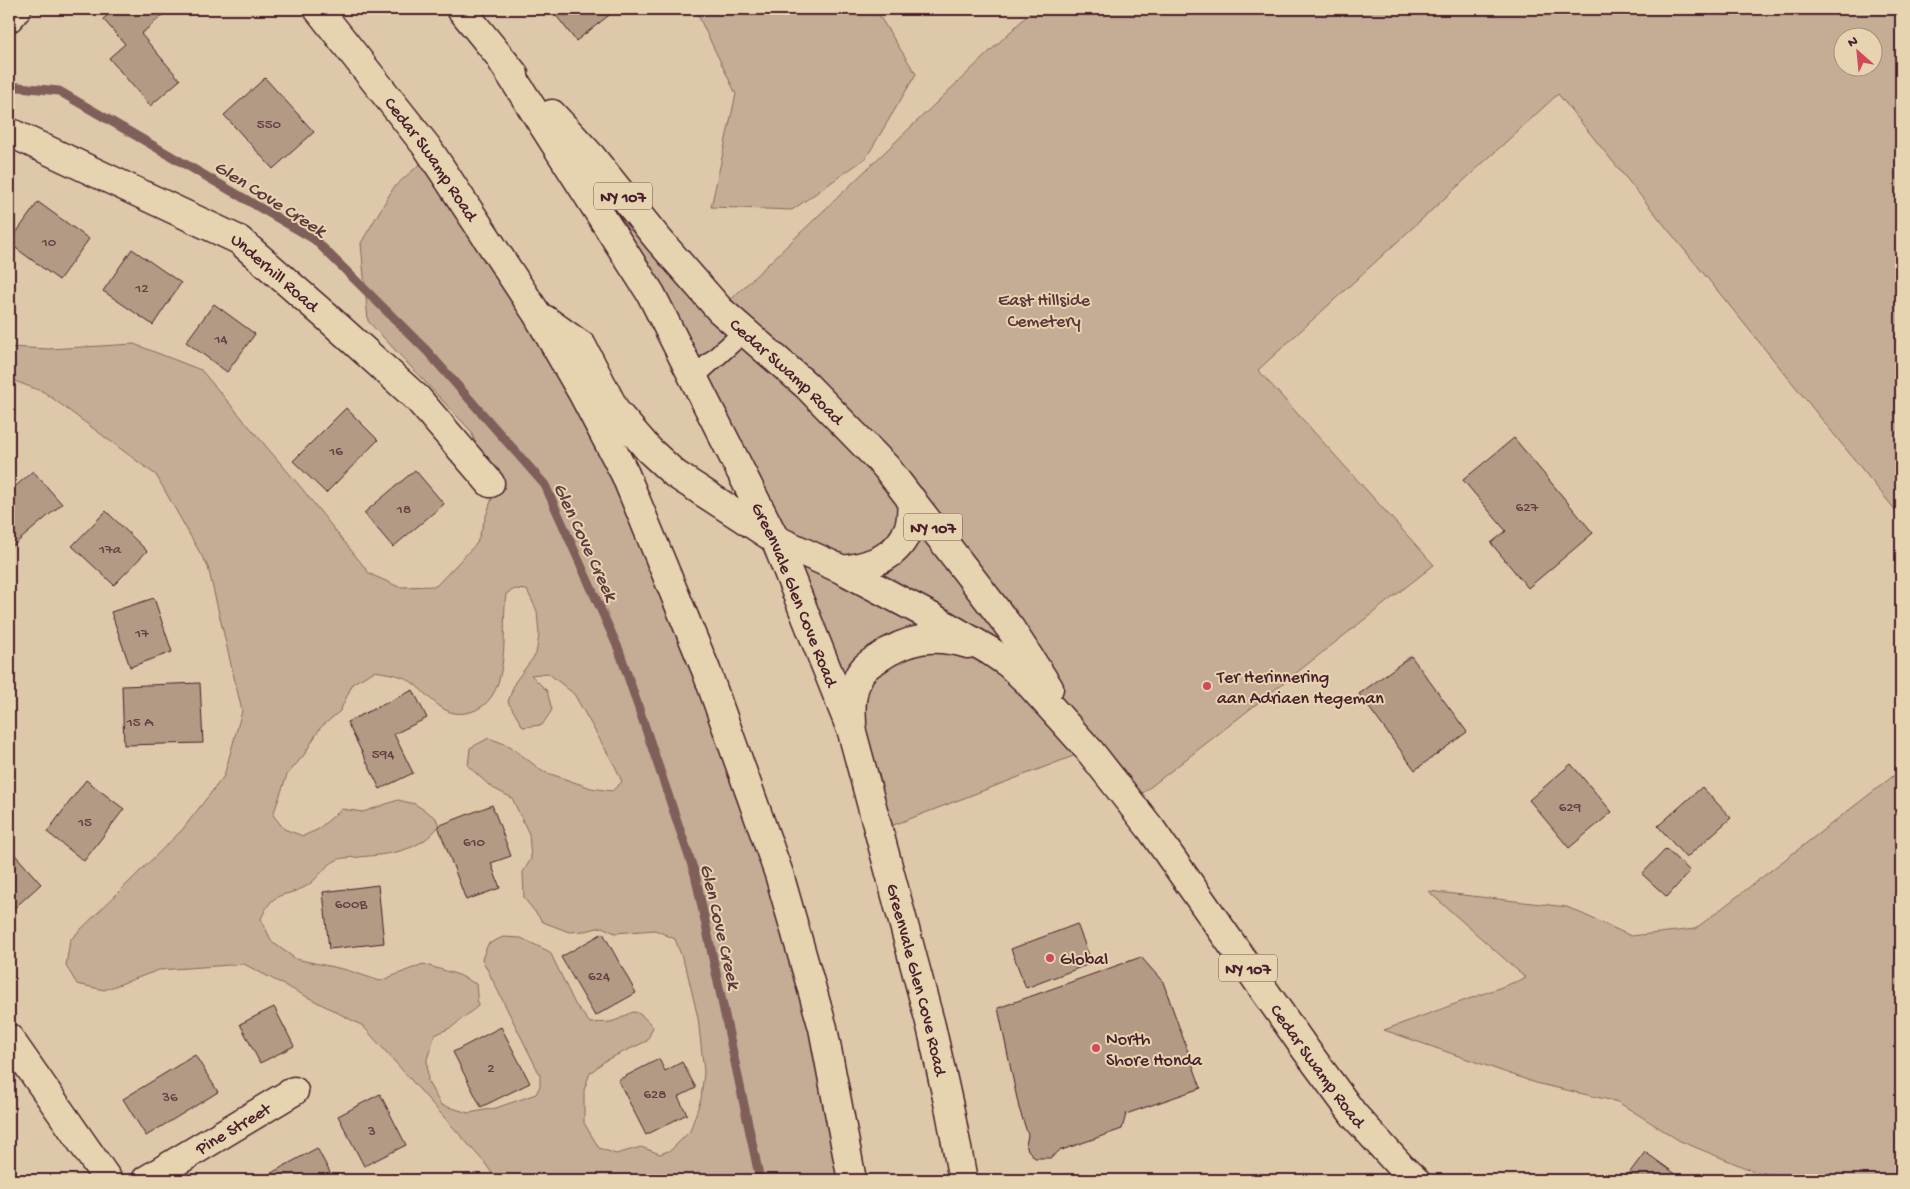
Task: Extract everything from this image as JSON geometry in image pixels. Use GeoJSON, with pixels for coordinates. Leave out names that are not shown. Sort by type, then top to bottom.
{"type":"FeatureCollection","features":[{"type":"Feature","properties":{"kind":"main road"},"geometry":{"type":"LineString","coordinates":[[9,18],[17,9]]}},
{"type":"Feature","properties":{"kind":"main road","name":"Cedar Swamp Road"},"geometry":{"type":"LineString","coordinates":[[318,9],[427,147],[537,314]]}},
{"type":"Feature","properties":{"kind":"main road","name":"Cedar Swamp Road"},"geometry":{"type":"LineString","coordinates":[[461,9],[502,61],[591,156],[657,238],[720,310],[806,386],[886,467],[1010,628],[1089,750]]}},
{"type":"Feature","properties":{"kind":"main road","name":"Greenvale Glen Cove Road"},"geometry":{"type":"LineString","coordinates":[[502,61],[651,294],[774,539],[852,732],[931,1026],[963,1180]]}},
{"type":"Feature","properties":{"kind":"main road","name":"Underhill Road"},"geometry":{"type":"LineString","coordinates":[[9,132],[239,240],[327,316],[418,399],[490,483]]}},
{"type":"Feature","properties":{"kind":"main road"},"geometry":{"type":"LineString","coordinates":[[537,314],[583,394],[625,474],[706,670],[779,874],[821,1019],[852,1180]]}},
{"type":"Feature","properties":{"kind":"main road","name":"NY 107"},"geometry":{"type":"LineString","coordinates":[[537,314],[582,346],[616,412],[649,450],[675,474],[774,539]]}},
{"type":"Feature","properties":{"kind":"main road"},"geometry":{"type":"LineString","coordinates":[[842,570],[878,562],[895,549],[905,538],[910,525],[912,500]]}},
{"type":"Feature","properties":{"kind":"main road","name":"Cedar Swamp Road"},"geometry":{"type":"LineString","coordinates":[[774,539],[842,570],[990,651],[1009,664],[1026,680],[1089,750],[1151,830],[1300,1043],[1354,1115],[1415,1180]]}},
{"type":"Feature","properties":{"kind":"main road"},"geometry":{"type":"LineString","coordinates":[[852,732],[851,697],[859,676],[872,662],[889,650],[908,642],[932,638],[956,641],[990,651]]}},
{"type":"Feature","properties":{"kind":"main road"},"geometry":{"type":"LineString","coordinates":[[9,1038],[108,1180]]}},
{"type":"Feature","properties":{"kind":"main road","name":"Pine Street"},"geometry":{"type":"LineString","coordinates":[[146,1180],[294,1091]]}},
{"type":"Feature","properties":{"kind":"lane"},"geometry":{"type":"LineString","coordinates":[[694,378],[745,331]]}},
{"type":"Feature","properties":{"kind":"green space"},"geometry":{"type":"Polygon","coordinates":[[[695,9],[875,9],[916,74],[866,158],[792,210],[711,207],[736,94],[695,9]]]}},
{"type":"Feature","properties":{"kind":"green space","name":"East Hillside Cemetery"},"geometry":{"type":"Polygon","coordinates":[[[1034,9],[1901,9],[1901,517],[1558,94],[1258,370],[1434,565],[1130,803],[1089,750],[878,831],[854,728],[773,528],[652,290],[583,165],[657,249],[725,319],[806,390],[887,472],[1011,635],[1070,722],[1010,628],[886,467],[806,385],[720,310],[1034,9]]]}},
{"type":"Feature","properties":{"kind":"green space"},"geometry":{"type":"Polygon","coordinates":[[[437,149],[607,436],[777,854],[851,1180],[497,1180],[484,1162],[363,1026],[244,964],[159,970],[104,990],[77,984],[66,966],[70,940],[182,830],[224,776],[242,711],[208,567],[156,475],[44,392],[9,379],[9,347],[49,349],[134,344],[201,370],[299,485],[370,574],[399,587],[436,586],[477,543],[494,492],[471,431],[368,321],[361,243],[394,187],[437,149]],[[515,589],[506,594],[503,658],[496,689],[488,701],[476,710],[453,713],[438,705],[411,681],[375,671],[353,683],[340,711],[320,728],[304,755],[287,775],[273,815],[284,829],[303,836],[317,830],[342,809],[363,812],[398,800],[415,804],[436,818],[439,826],[422,841],[403,850],[382,855],[342,858],[332,862],[305,887],[274,899],[261,919],[272,942],[296,959],[347,970],[380,981],[423,964],[459,975],[476,984],[478,1006],[452,1027],[435,1035],[427,1059],[428,1082],[441,1105],[469,1113],[496,1108],[536,1094],[540,1086],[540,1075],[482,959],[488,944],[503,937],[521,938],[550,952],[575,1004],[590,1023],[610,1022],[635,1012],[640,1014],[653,1027],[647,1041],[606,1060],[590,1073],[584,1090],[584,1123],[599,1148],[616,1154],[641,1147],[660,1154],[671,1150],[690,1131],[701,1099],[704,1072],[698,1018],[687,971],[675,939],[655,930],[615,933],[602,927],[569,932],[543,922],[524,898],[523,872],[531,859],[529,834],[512,798],[491,787],[468,766],[470,748],[489,738],[510,746],[542,771],[591,788],[612,791],[622,782],[574,694],[548,673],[531,675],[547,691],[552,710],[542,725],[523,727],[508,702],[515,682],[536,654],[539,635],[537,611],[527,590],[515,589]]]}},
{"type":"Feature","properties":{"kind":"green space"},"geometry":{"type":"Polygon","coordinates":[[[1901,770],[1901,1180],[1814,1180],[1756,1172],[1680,1141],[1618,1102],[1536,1083],[1384,1030],[1526,978],[1428,891],[1567,907],[1631,936],[1695,929],[1901,770]]]}},
{"type":"Feature","properties":{"kind":"building"},"geometry":{"type":"Polygon","coordinates":[[[115,9],[170,9],[141,34],[180,80],[150,106],[109,58],[125,44],[103,19],[115,9]]]}},
{"type":"Feature","properties":{"kind":"building"},"geometry":{"type":"Polygon","coordinates":[[[551,9],[617,9],[576,41],[551,9]]]}},
{"type":"Feature","properties":{"kind":"building"},"geometry":{"type":"Polygon","coordinates":[[[265,78],[314,132],[273,169],[224,115],[265,78]]]}},
{"type":"Feature","properties":{"kind":"building"},"geometry":{"type":"Polygon","coordinates":[[[38,202],[89,239],[59,280],[9,243],[38,202]]]}},
{"type":"Feature","properties":{"kind":"building"},"geometry":{"type":"Polygon","coordinates":[[[132,249],[181,283],[153,325],[103,291],[132,249]]]}},
{"type":"Feature","properties":{"kind":"building"},"geometry":{"type":"Polygon","coordinates":[[[214,304],[255,334],[227,372],[186,342],[214,304]]]}},
{"type":"Feature","properties":{"kind":"building"},"geometry":{"type":"Polygon","coordinates":[[[346,408],[378,440],[326,493],[293,461],[346,408]]]}},
{"type":"Feature","properties":{"kind":"building"},"geometry":{"type":"Polygon","coordinates":[[[1514,438],[1593,533],[1528,588],[1491,543],[1506,531],[1463,480],[1514,438]]]}},
{"type":"Feature","properties":{"kind":"building"},"geometry":{"type":"Polygon","coordinates":[[[415,470],[444,504],[393,547],[364,513],[415,470]]]}},
{"type":"Feature","properties":{"kind":"building"},"geometry":{"type":"Polygon","coordinates":[[[33,471],[62,504],[9,549],[9,492],[33,471]]]}},
{"type":"Feature","properties":{"kind":"building"},"geometry":{"type":"Polygon","coordinates":[[[106,511],[147,551],[114,585],[72,546],[106,511]]]}},
{"type":"Feature","properties":{"kind":"building"},"geometry":{"type":"Polygon","coordinates":[[[154,598],[172,652],[130,667],[111,612],[154,598]]]}},
{"type":"Feature","properties":{"kind":"building"},"geometry":{"type":"Polygon","coordinates":[[[1411,656],[1467,732],[1415,770],[1359,694],[1411,656]]]}},
{"type":"Feature","properties":{"kind":"building"},"geometry":{"type":"Polygon","coordinates":[[[200,683],[203,743],[124,745],[122,686],[200,683]]]}},
{"type":"Feature","properties":{"kind":"building"},"geometry":{"type":"Polygon","coordinates":[[[413,690],[427,718],[394,734],[413,773],[380,789],[347,722],[413,690]]]}},
{"type":"Feature","properties":{"kind":"building"},"geometry":{"type":"Polygon","coordinates":[[[1571,764],[1612,812],[1569,848],[1529,800],[1571,764]]]}},
{"type":"Feature","properties":{"kind":"building"},"geometry":{"type":"Polygon","coordinates":[[[86,780],[124,809],[84,861],[47,832],[86,780]]]}},
{"type":"Feature","properties":{"kind":"building"},"geometry":{"type":"Polygon","coordinates":[[[1702,787],[1731,818],[1686,858],[1658,826],[1702,787]]]}},
{"type":"Feature","properties":{"kind":"building"},"geometry":{"type":"Polygon","coordinates":[[[492,805],[511,856],[491,863],[500,888],[466,900],[438,826],[492,805]]]}},
{"type":"Feature","properties":{"kind":"building"},"geometry":{"type":"Polygon","coordinates":[[[9,848],[41,884],[9,913],[9,848]]]}},
{"type":"Feature","properties":{"kind":"building"},"geometry":{"type":"Polygon","coordinates":[[[1666,849],[1690,871],[1667,897],[1642,874],[1666,849]]]}},
{"type":"Feature","properties":{"kind":"building"},"geometry":{"type":"Polygon","coordinates":[[[378,885],[384,943],[329,949],[323,892],[378,885]]]}},
{"type":"Feature","properties":{"kind":"building"},"geometry":{"type":"Polygon","coordinates":[[[1077,924],[1092,963],[1026,988],[1011,949],[1077,924]]]}},
{"type":"Feature","properties":{"kind":"building"},"geometry":{"type":"Polygon","coordinates":[[[603,933],[636,993],[595,1016],[561,957],[603,933]]]}},
{"type":"Feature","properties":{"kind":"building","name":"North Shore Honda"},"geometry":{"type":"Polygon","coordinates":[[[1141,957],[1163,982],[1201,1088],[1126,1114],[1122,1129],[1059,1151],[1051,1158],[1035,1158],[1026,1145],[1028,1135],[1019,1108],[998,1008],[1141,957]]]}},
{"type":"Feature","properties":{"kind":"building"},"geometry":{"type":"Polygon","coordinates":[[[274,1007],[294,1046],[260,1063],[240,1024],[274,1007]]]}},
{"type":"Feature","properties":{"kind":"building"},"geometry":{"type":"Polygon","coordinates":[[[501,1027],[530,1083],[481,1107],[453,1052],[501,1027]]]}},
{"type":"Feature","properties":{"kind":"building"},"geometry":{"type":"Polygon","coordinates":[[[195,1055],[218,1092],[146,1136],[123,1099],[195,1055]]]}},
{"type":"Feature","properties":{"kind":"building"},"geometry":{"type":"Polygon","coordinates":[[[659,1059],[665,1071],[682,1062],[696,1088],[678,1097],[687,1114],[646,1135],[618,1080],[659,1059]]]}},
{"type":"Feature","properties":{"kind":"building"},"geometry":{"type":"Polygon","coordinates":[[[380,1094],[406,1145],[364,1166],[338,1116],[380,1094]]]}},
{"type":"Feature","properties":{"kind":"building"},"geometry":{"type":"Polygon","coordinates":[[[317,1148],[334,1180],[266,1180],[264,1177],[317,1148]]]}},
{"type":"Feature","properties":{"kind":"building"},"geometry":{"type":"Polygon","coordinates":[[[1645,1152],[1684,1180],[1624,1180],[1645,1152]]]}},
{"type":"Feature","properties":{"kind":"waterway","name":"Glen Cove Creek"},"geometry":{"type":"LineString","coordinates":[[9,86],[59,91],[314,239],[427,351],[545,485],[619,650],[695,874],[760,1180]]}},
{"type":"Feature","properties":{"kind":"place","name":"Ter Herinnering aan Adriaen Hegeman"},"geometry":{"type":"Point","coordinates":[1207,686]}},
{"type":"Feature","properties":{"kind":"place","name":"Global"},"geometry":{"type":"Point","coordinates":[1050,958]}},
{"type":"Feature","properties":{"kind":"place","name":"North Shore Honda"},"geometry":{"type":"Point","coordinates":[1096,1048]}}]}
